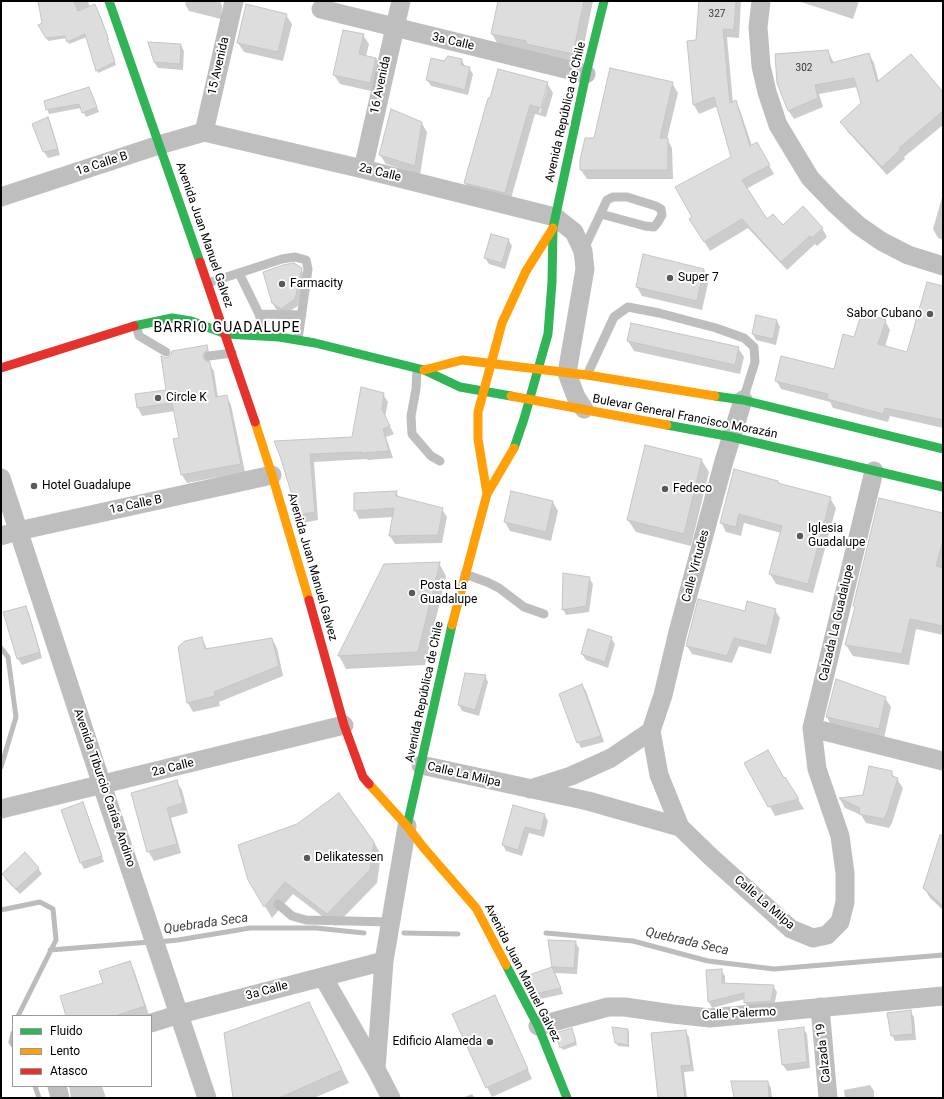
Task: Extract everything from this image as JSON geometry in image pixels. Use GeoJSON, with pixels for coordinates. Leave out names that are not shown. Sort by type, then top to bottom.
{"type":"FeatureCollection","features":[{"type":"Feature","properties":{"kind":"street","name":"Avenida Juan Manuel Galvez"},"geometry":{"type":"LineString","coordinates":[[109,1],[226,334],[272,475],[344,725],[364,776],[476,908],[538,1026],[567,1098]]}},
{"type":"Feature","properties":{"kind":"street","name":"15 Avenida"},"geometry":{"type":"LineString","coordinates":[[204,132],[234,1]]}},
{"type":"Feature","properties":{"kind":"street","name":"16 Avenida"},"geometry":{"type":"LineString","coordinates":[[363,169],[401,1]]}},
{"type":"Feature","properties":{"kind":"street","name":"Avenida República de Chile"},"geometry":{"type":"LineString","coordinates":[[407,826],[451,626],[487,494],[513,451],[524,419],[548,334],[552,282],[554,222],[586,74],[604,1]]}},
{"type":"Feature","properties":{"kind":"street"},"geometry":{"type":"LineString","coordinates":[[761,1],[758,27],[761,66],[767,92],[778,125],[810,178],[858,225],[881,241],[908,255],[943,266]]}},
{"type":"Feature","properties":{"kind":"street","name":"3a Calle"},"geometry":{"type":"LineString","coordinates":[[321,9],[586,74]]}},
{"type":"Feature","properties":{"kind":"street","name":"1a Calle B"},"geometry":{"type":"LineString","coordinates":[[1,197],[159,145],[204,132]]}},
{"type":"Feature","properties":{"kind":"street","name":"2a Calle"},"geometry":{"type":"LineString","coordinates":[[204,132],[363,169],[554,222]]}},
{"type":"Feature","properties":{"kind":"street","name":"Avenida República de Chile"},"geometry":{"type":"LineString","coordinates":[[487,494],[478,439],[478,412],[502,323],[526,272],[554,222]]}},
{"type":"Feature","properties":{"kind":"street"},"geometry":{"type":"LineString","coordinates":[[554,222],[574,232],[584,251],[585,269],[559,372],[584,409]]}},
{"type":"Feature","properties":{"kind":"street","name":"Bulevar General Francisco Morazán"},"geometry":{"type":"LineString","coordinates":[[1,368],[136,325],[172,318],[191,320],[226,334],[298,339],[420,370],[460,387],[732,436],[943,487]]}},
{"type":"Feature","properties":{"kind":"street","name":"Bulevar General Francisco Morazán"},"geometry":{"type":"LineString","coordinates":[[420,370],[462,360],[587,375],[743,400],[943,449]]}},
{"type":"Feature","properties":{"kind":"street","name":"Calle Virtudes"},"geometry":{"type":"LineString","coordinates":[[680,827],[659,775],[651,731],[663,694],[678,632],[743,400]]}},
{"type":"Feature","properties":{"kind":"street","name":"Calzada La Guadalupe"},"geometry":{"type":"LineString","coordinates":[[812,728],[874,471]]}},
{"type":"Feature","properties":{"kind":"street","name":"1a Calle B"},"geometry":{"type":"LineString","coordinates":[[10,533],[272,475]]}},
{"type":"Feature","properties":{"kind":"street","name":"Avenida Tiburcio Carías Andino"},"geometry":{"type":"LineString","coordinates":[[1,478],[10,533],[102,785],[207,1098]]}},
{"type":"Feature","properties":{"kind":"street","name":"2a Calle"},"geometry":{"type":"LineString","coordinates":[[1,809],[344,725]]}},
{"type":"Feature","properties":{"kind":"street"},"geometry":{"type":"LineString","coordinates":[[812,728],[943,761]]}},
{"type":"Feature","properties":{"kind":"street","name":"Calle La Milpa"},"geometry":{"type":"LineString","coordinates":[[421,765],[529,790],[588,801],[680,827],[710,857],[791,929],[813,938],[827,935],[840,922],[845,902],[845,873],[840,836],[817,769],[812,728]]}},
{"type":"Feature","properties":{"kind":"street"},"geometry":{"type":"LineString","coordinates":[[529,790],[571,776],[611,758],[651,731]]}},
{"type":"Feature","properties":{"kind":"street"},"geometry":{"type":"LineString","coordinates":[[376,1069],[384,962],[407,826]]}},
{"type":"Feature","properties":{"kind":"street","name":"3a Calle"},"geometry":{"type":"LineString","coordinates":[[152,1023],[323,976],[384,962]]}},
{"type":"Feature","properties":{"kind":"street"},"geometry":{"type":"LineString","coordinates":[[323,976],[391,1098]]}},
{"type":"Feature","properties":{"kind":"street","name":"Calle Palermo"},"geometry":{"type":"LineString","coordinates":[[538,1026],[608,1007],[625,1007],[710,1018],[943,996]]}},
{"type":"Feature","properties":{"kind":"street","name":"Calzada 19"},"geometry":{"type":"LineString","coordinates":[[820,1007],[828,1098]]}},
{"type":"Feature","properties":{"kind":"street"},"geometry":{"type":"LineString","coordinates":[[57,1087],[60,1098]]}},
{"type":"Feature","properties":{"kind":"lane"},"geometry":{"type":"LineString","coordinates":[[584,251],[607,200],[627,197],[656,206],[661,209],[662,215],[654,227],[601,214]]}},
{"type":"Feature","properties":{"kind":"lane"},"geometry":{"type":"LineString","coordinates":[[208,283],[282,259],[295,257],[306,260],[308,269],[298,339]]}},
{"type":"Feature","properties":{"kind":"lane"},"geometry":{"type":"LineString","coordinates":[[239,273],[259,314],[265,336]]}},
{"type":"Feature","properties":{"kind":"lane"},"geometry":{"type":"LineString","coordinates":[[587,375],[614,317],[628,307],[659,313],[716,328],[744,338],[754,347],[754,362],[743,400]]}},
{"type":"Feature","properties":{"kind":"lane"},"geometry":{"type":"LineString","coordinates":[[259,314],[302,315]]}},
{"type":"Feature","properties":{"kind":"lane"},"geometry":{"type":"LineString","coordinates":[[136,325],[139,336],[166,352]]}},
{"type":"Feature","properties":{"kind":"lane"},"geometry":{"type":"LineString","coordinates":[[209,356],[232,353]]}},
{"type":"Feature","properties":{"kind":"lane"},"geometry":{"type":"LineString","coordinates":[[420,370],[411,416],[412,434],[431,456],[440,461]]}},
{"type":"Feature","properties":{"kind":"lane"},"geometry":{"type":"LineString","coordinates":[[465,574],[487,582],[524,607],[534,612],[544,614]]}},
{"type":"Feature","properties":{"kind":"lane"},"geometry":{"type":"LineString","coordinates":[[278,904],[292,916],[306,920],[391,922]]}},
{"type":"Feature","properties":{"kind":"building"},"geometry":{"type":"Polygon","coordinates":[[[38,1],[74,1],[78,11],[95,4],[108,37],[107,38],[115,62],[96,71],[85,34],[67,42],[65,36],[46,38],[38,25],[42,23],[38,1]]]}},
{"type":"Feature","properties":{"kind":"building"},"geometry":{"type":"Polygon","coordinates":[[[498,1],[584,1],[573,54],[526,44],[526,41],[491,34],[498,1]]]}},
{"type":"Feature","properties":{"kind":"building"},"geometry":{"type":"Polygon","coordinates":[[[699,1],[736,1],[734,30],[723,29],[730,103],[736,100],[750,146],[757,142],[770,165],[742,180],[767,219],[773,214],[783,225],[803,206],[823,228],[812,238],[810,236],[781,262],[742,219],[704,242],[689,219],[692,217],[675,187],[731,157],[714,97],[693,105],[687,41],[696,40],[699,1]]]}},
{"type":"Feature","properties":{"kind":"building"},"geometry":{"type":"Polygon","coordinates":[[[246,4],[287,14],[278,52],[237,43],[246,4]]]}},
{"type":"Feature","properties":{"kind":"building"},"geometry":{"type":"Polygon","coordinates":[[[343,30],[364,34],[359,54],[376,58],[370,83],[333,75],[343,30]]]}},
{"type":"Feature","properties":{"kind":"building"},"geometry":{"type":"Polygon","coordinates":[[[148,42],[181,44],[180,64],[154,62],[148,42]]]}},
{"type":"Feature","properties":{"kind":"building"},"geometry":{"type":"Polygon","coordinates":[[[828,50],[831,63],[869,53],[877,82],[911,54],[943,92],[943,111],[899,148],[901,149],[882,167],[840,122],[861,103],[854,78],[815,85],[818,98],[788,111],[777,83],[775,54],[828,50]]]}},
{"type":"Feature","properties":{"kind":"building"},"geometry":{"type":"Polygon","coordinates":[[[448,56],[462,59],[461,65],[470,67],[465,90],[426,80],[431,58],[444,61],[448,56]]]}},
{"type":"Feature","properties":{"kind":"building"},"geometry":{"type":"Polygon","coordinates":[[[610,68],[673,82],[660,138],[668,138],[668,170],[580,170],[580,160],[585,138],[594,138],[610,68]]]}},
{"type":"Feature","properties":{"kind":"building"},"geometry":{"type":"Polygon","coordinates":[[[498,69],[548,82],[541,108],[530,105],[505,193],[464,183],[488,98],[490,98],[498,69]]]}},
{"type":"Feature","properties":{"kind":"building"},"geometry":{"type":"Polygon","coordinates":[[[89,87],[97,107],[82,113],[79,104],[46,110],[44,101],[89,87]]]}},
{"type":"Feature","properties":{"kind":"building"},"geometry":{"type":"Polygon","coordinates":[[[391,109],[422,122],[415,166],[379,155],[391,109]]]}},
{"type":"Feature","properties":{"kind":"building"},"geometry":{"type":"Polygon","coordinates":[[[48,117],[58,149],[43,152],[32,124],[48,117]]]}},
{"type":"Feature","properties":{"kind":"building"},"geometry":{"type":"Polygon","coordinates":[[[491,234],[509,239],[502,263],[484,258],[491,234]]]}},
{"type":"Feature","properties":{"kind":"building","name":"Super 7"},"geometry":{"type":"Polygon","coordinates":[[[643,254],[704,269],[697,301],[636,287],[643,254]]]}},
{"type":"Feature","properties":{"kind":"building","name":"Farmacity"},"geometry":{"type":"Polygon","coordinates":[[[294,263],[302,268],[295,299],[281,309],[272,303],[263,272],[294,263]]]}},
{"type":"Feature","properties":{"kind":"building"},"geometry":{"type":"Polygon","coordinates":[[[927,282],[943,286],[943,420],[885,408],[883,414],[827,399],[828,394],[775,381],[781,356],[834,369],[843,334],[854,337],[862,312],[886,320],[878,344],[907,352],[927,282]]]}},
{"type":"Feature","properties":{"kind":"building"},"geometry":{"type":"Polygon","coordinates":[[[756,315],[777,320],[773,339],[752,334],[756,315]]]}},
{"type":"Feature","properties":{"kind":"building"},"geometry":{"type":"Polygon","coordinates":[[[631,323],[739,347],[735,365],[627,341],[631,323]]]}},
{"type":"Feature","properties":{"kind":"building"},"geometry":{"type":"Polygon","coordinates":[[[207,345],[208,350],[204,353],[203,357],[206,361],[210,362],[216,397],[227,395],[241,464],[181,475],[173,439],[179,438],[172,403],[137,408],[135,394],[166,390],[161,356],[166,358],[171,355],[172,351],[207,345]]]}},
{"type":"Feature","properties":{"kind":"building"},"geometry":{"type":"Polygon","coordinates":[[[361,387],[384,393],[382,409],[390,426],[383,429],[389,451],[310,454],[315,512],[298,515],[274,441],[352,437],[361,387]]]}},
{"type":"Feature","properties":{"kind":"building","name":"Fedeco"},"geometry":{"type":"Polygon","coordinates":[[[645,445],[702,459],[684,534],[627,520],[645,445]]]}},
{"type":"Feature","properties":{"kind":"building"},"geometry":{"type":"Polygon","coordinates":[[[734,469],[778,481],[778,483],[831,497],[808,584],[769,574],[782,526],[739,514],[736,527],[720,523],[734,469]]]}},
{"type":"Feature","properties":{"kind":"building"},"geometry":{"type":"Polygon","coordinates":[[[397,491],[396,496],[443,508],[438,535],[389,536],[394,508],[354,511],[354,493],[397,491]]]}},
{"type":"Feature","properties":{"kind":"building"},"geometry":{"type":"Polygon","coordinates":[[[511,491],[553,501],[546,532],[504,522],[511,491]]]}},
{"type":"Feature","properties":{"kind":"building"},"geometry":{"type":"Polygon","coordinates":[[[879,498],[943,513],[943,540],[936,566],[943,568],[943,626],[910,619],[902,654],[845,645],[879,498]]]}},
{"type":"Feature","properties":{"kind":"building"},"geometry":{"type":"Polygon","coordinates":[[[440,562],[418,652],[338,656],[384,564],[440,562]]]}},
{"type":"Feature","properties":{"kind":"building"},"geometry":{"type":"Polygon","coordinates":[[[563,573],[590,577],[586,606],[562,610],[563,573]]]}},
{"type":"Feature","properties":{"kind":"building"},"geometry":{"type":"Polygon","coordinates":[[[698,599],[745,611],[747,601],[776,609],[767,646],[734,638],[727,656],[686,646],[698,599]]]}},
{"type":"Feature","properties":{"kind":"building"},"geometry":{"type":"Polygon","coordinates":[[[26,606],[40,652],[17,659],[3,612],[26,606]]]}},
{"type":"Feature","properties":{"kind":"building"},"geometry":{"type":"Polygon","coordinates":[[[588,629],[612,637],[605,662],[581,654],[588,629]]]}},
{"type":"Feature","properties":{"kind":"building"},"geometry":{"type":"Polygon","coordinates":[[[202,637],[205,649],[272,638],[279,666],[214,692],[215,696],[187,703],[178,647],[185,641],[202,637]]]}},
{"type":"Feature","properties":{"kind":"building"},"geometry":{"type":"Polygon","coordinates":[[[465,673],[486,675],[475,710],[458,705],[465,673]]]}},
{"type":"Feature","properties":{"kind":"building"},"geometry":{"type":"Polygon","coordinates":[[[836,679],[886,697],[879,729],[826,717],[836,679]]]}},
{"type":"Feature","properties":{"kind":"building"},"geometry":{"type":"Polygon","coordinates":[[[582,684],[601,736],[577,743],[559,694],[582,684]]]}},
{"type":"Feature","properties":{"kind":"building"},"geometry":{"type":"Polygon","coordinates":[[[768,750],[784,778],[785,777],[799,799],[768,807],[744,763],[768,750]]]}},
{"type":"Feature","properties":{"kind":"building"},"geometry":{"type":"Polygon","coordinates":[[[869,766],[892,771],[892,776],[898,778],[884,819],[859,814],[860,808],[839,798],[863,795],[869,766]]]}},
{"type":"Feature","properties":{"kind":"building"},"geometry":{"type":"Polygon","coordinates":[[[177,780],[183,803],[167,808],[177,844],[147,852],[131,793],[177,780]]]}},
{"type":"Feature","properties":{"kind":"building","name":"Delikatessen"},"geometry":{"type":"Polygon","coordinates":[[[339,793],[374,842],[370,870],[327,914],[285,882],[264,907],[248,880],[238,845],[297,824],[339,793]]]}},
{"type":"Feature","properties":{"kind":"building"},"geometry":{"type":"Polygon","coordinates":[[[83,802],[102,856],[80,863],[61,810],[83,802]]]}},
{"type":"Feature","properties":{"kind":"building"},"geometry":{"type":"Polygon","coordinates":[[[513,805],[545,814],[541,831],[525,827],[518,850],[502,845],[513,805]]]}},
{"type":"Feature","properties":{"kind":"building"},"geometry":{"type":"Polygon","coordinates":[[[940,835],[943,835],[943,906],[923,888],[940,835]]]}},
{"type":"Feature","properties":{"kind":"building"},"geometry":{"type":"Polygon","coordinates":[[[25,852],[39,868],[16,889],[2,874],[25,852]]]}},
{"type":"Feature","properties":{"kind":"building"},"geometry":{"type":"Polygon","coordinates":[[[548,940],[576,941],[574,968],[552,967],[548,940]]]}},
{"type":"Feature","properties":{"kind":"building"},"geometry":{"type":"Polygon","coordinates":[[[130,961],[145,1006],[118,1015],[66,1015],[60,996],[103,983],[99,971],[130,961]]]}},
{"type":"Feature","properties":{"kind":"building"},"geometry":{"type":"Polygon","coordinates":[[[552,967],[561,988],[535,994],[529,975],[552,967]]]}},
{"type":"Feature","properties":{"kind":"building"},"geometry":{"type":"Polygon","coordinates":[[[722,969],[722,983],[774,985],[771,1001],[744,1003],[744,993],[708,1002],[706,970],[722,969]]]}},
{"type":"Feature","properties":{"kind":"building","name":"Edificio Alameda"},"geometry":{"type":"Polygon","coordinates":[[[495,995],[528,1069],[486,1088],[452,1014],[495,995]]]}},
{"type":"Feature","properties":{"kind":"building"},"geometry":{"type":"Polygon","coordinates":[[[309,1002],[342,1070],[279,1098],[233,1098],[224,1033],[309,1002]]]}},
{"type":"Feature","properties":{"kind":"building"},"geometry":{"type":"Polygon","coordinates":[[[911,1010],[913,1034],[891,1036],[887,1013],[911,1010]]]}},
{"type":"Feature","properties":{"kind":"building"},"geometry":{"type":"Polygon","coordinates":[[[612,1027],[628,1029],[628,1045],[615,1043],[612,1027]]]}},
{"type":"Feature","properties":{"kind":"building"},"geometry":{"type":"Polygon","coordinates":[[[804,1027],[807,1062],[782,1065],[778,1030],[804,1027]]]}},
{"type":"Feature","properties":{"kind":"building"},"geometry":{"type":"Polygon","coordinates":[[[572,1028],[576,1042],[560,1048],[555,1033],[572,1028]]]}},
{"type":"Feature","properties":{"kind":"building"},"geometry":{"type":"Polygon","coordinates":[[[686,1030],[691,1065],[681,1066],[685,1098],[658,1098],[651,1033],[686,1030]]]}},
{"type":"Feature","properties":{"kind":"building"},"geometry":{"type":"Polygon","coordinates":[[[731,1081],[768,1081],[769,1098],[734,1098],[731,1081]]]}},
{"type":"Feature","properties":{"kind":"waterway"},"geometry":{"type":"LineString","coordinates":[[1,648],[8,657],[16,717],[1,767]]}},
{"type":"Feature","properties":{"kind":"waterway"},"geometry":{"type":"LineString","coordinates":[[1,910],[40,902],[53,909],[56,940],[18,1015]]}},
{"type":"Feature","properties":{"kind":"waterway","name":"Quebrada Seca"},"geometry":{"type":"LineString","coordinates":[[158,942],[250,928],[316,928],[364,933]]}},
{"type":"Feature","properties":{"kind":"waterway","name":"Quebrada Seca"},"geometry":{"type":"LineString","coordinates":[[404,933],[458,934]]}},
{"type":"Feature","properties":{"kind":"waterway","name":"Quebrada Seca"},"geometry":{"type":"LineString","coordinates":[[546,933],[633,941],[708,961],[774,969],[943,955]]}},
{"type":"Feature","properties":{"kind":"waterway","name":"Quebrada Seca"},"geometry":{"type":"LineString","coordinates":[[50,950],[150,942]]}},
{"type":"Feature","properties":{"kind":"waterway"},"geometry":{"type":"LineString","coordinates":[[12,1038],[12,1044]]}},
{"type":"Feature","properties":{"kind":"waterway"},"geometry":{"type":"LineString","coordinates":[[35,1087],[39,1098]]}},
{"type":"Feature","properties":{"kind":"traffic: fast"},"geometry":{"type":"LineString","coordinates":[[109,1],[200,262]]}},
{"type":"Feature","properties":{"kind":"traffic: fast"},"geometry":{"type":"LineString","coordinates":[[514,448],[524,419],[548,334],[552,282],[553,228],[586,74],[604,1]]}},
{"type":"Feature","properties":{"kind":"traffic: fast"},"geometry":{"type":"LineString","coordinates":[[134,326],[172,318],[191,321],[226,334],[279,337],[315,343],[424,370],[460,387],[511,396]]}},
{"type":"Feature","properties":{"kind":"traffic: fast"},"geometry":{"type":"LineString","coordinates":[[715,396],[743,400],[943,449]]}},
{"type":"Feature","properties":{"kind":"traffic: fast"},"geometry":{"type":"LineString","coordinates":[[667,425],[732,437],[943,487]]}},
{"type":"Feature","properties":{"kind":"traffic: fast"},"geometry":{"type":"LineString","coordinates":[[407,826],[452,625]]}},
{"type":"Feature","properties":{"kind":"traffic: fast"},"geometry":{"type":"LineString","coordinates":[[506,965],[538,1026],[567,1098]]}},
{"type":"Feature","properties":{"kind":"traffic: slow"},"geometry":{"type":"LineString","coordinates":[[487,494],[478,439],[478,412],[502,323],[526,271],[553,228]]}},
{"type":"Feature","properties":{"kind":"traffic: slow"},"geometry":{"type":"LineString","coordinates":[[424,370],[462,360],[587,375],[715,396]]}},
{"type":"Feature","properties":{"kind":"traffic: slow"},"geometry":{"type":"LineString","coordinates":[[511,396],[667,425]]}},
{"type":"Feature","properties":{"kind":"traffic: slow"},"geometry":{"type":"LineString","coordinates":[[255,422],[309,600]]}},
{"type":"Feature","properties":{"kind":"traffic: slow"},"geometry":{"type":"LineString","coordinates":[[452,625],[487,494],[514,448]]}},
{"type":"Feature","properties":{"kind":"traffic: slow"},"geometry":{"type":"LineString","coordinates":[[369,784],[407,826],[423,847],[476,908],[506,965]]}},
{"type":"Feature","properties":{"kind":"traffic: jam"},"geometry":{"type":"LineString","coordinates":[[200,262],[255,422]]}},
{"type":"Feature","properties":{"kind":"traffic: jam"},"geometry":{"type":"LineString","coordinates":[[1,368],[134,326]]}},
{"type":"Feature","properties":{"kind":"traffic: jam"},"geometry":{"type":"LineString","coordinates":[[309,600],[344,725],[363,777],[369,784]]}},
{"type":"Feature","properties":{"kind":"place","name":"Super 7"},"geometry":{"type":"Point","coordinates":[670,278]}},
{"type":"Feature","properties":{"kind":"place","name":"Farmacity"},"geometry":{"type":"Point","coordinates":[282,284]}},
{"type":"Feature","properties":{"kind":"place","name":"Sabor Cubano"},"geometry":{"type":"Point","coordinates":[930,314]}},
{"type":"Feature","properties":{"kind":"place","name":"Circle K"},"geometry":{"type":"Point","coordinates":[158,398]}},
{"type":"Feature","properties":{"kind":"place","name":"Hotel Guadalupe"},"geometry":{"type":"Point","coordinates":[34,486]}},
{"type":"Feature","properties":{"kind":"place","name":"Fedeco"},"geometry":{"type":"Point","coordinates":[665,489]}},
{"type":"Feature","properties":{"kind":"place","name":"Iglesia Guadalupe"},"geometry":{"type":"Point","coordinates":[800,536]}},
{"type":"Feature","properties":{"kind":"place","name":"Posta La Guadalupe"},"geometry":{"type":"Point","coordinates":[412,593]}},
{"type":"Feature","properties":{"kind":"place","name":"Delikatessen"},"geometry":{"type":"Point","coordinates":[307,858]}},
{"type":"Feature","properties":{"kind":"place","name":"Edificio Alameda"},"geometry":{"type":"Point","coordinates":[490,1042]}},
{"type":"Feature","properties":{"kind":"district","name":"BARRIO GUADALUPE"},"geometry":{"type":"Point","coordinates":[227,328]}}]}
